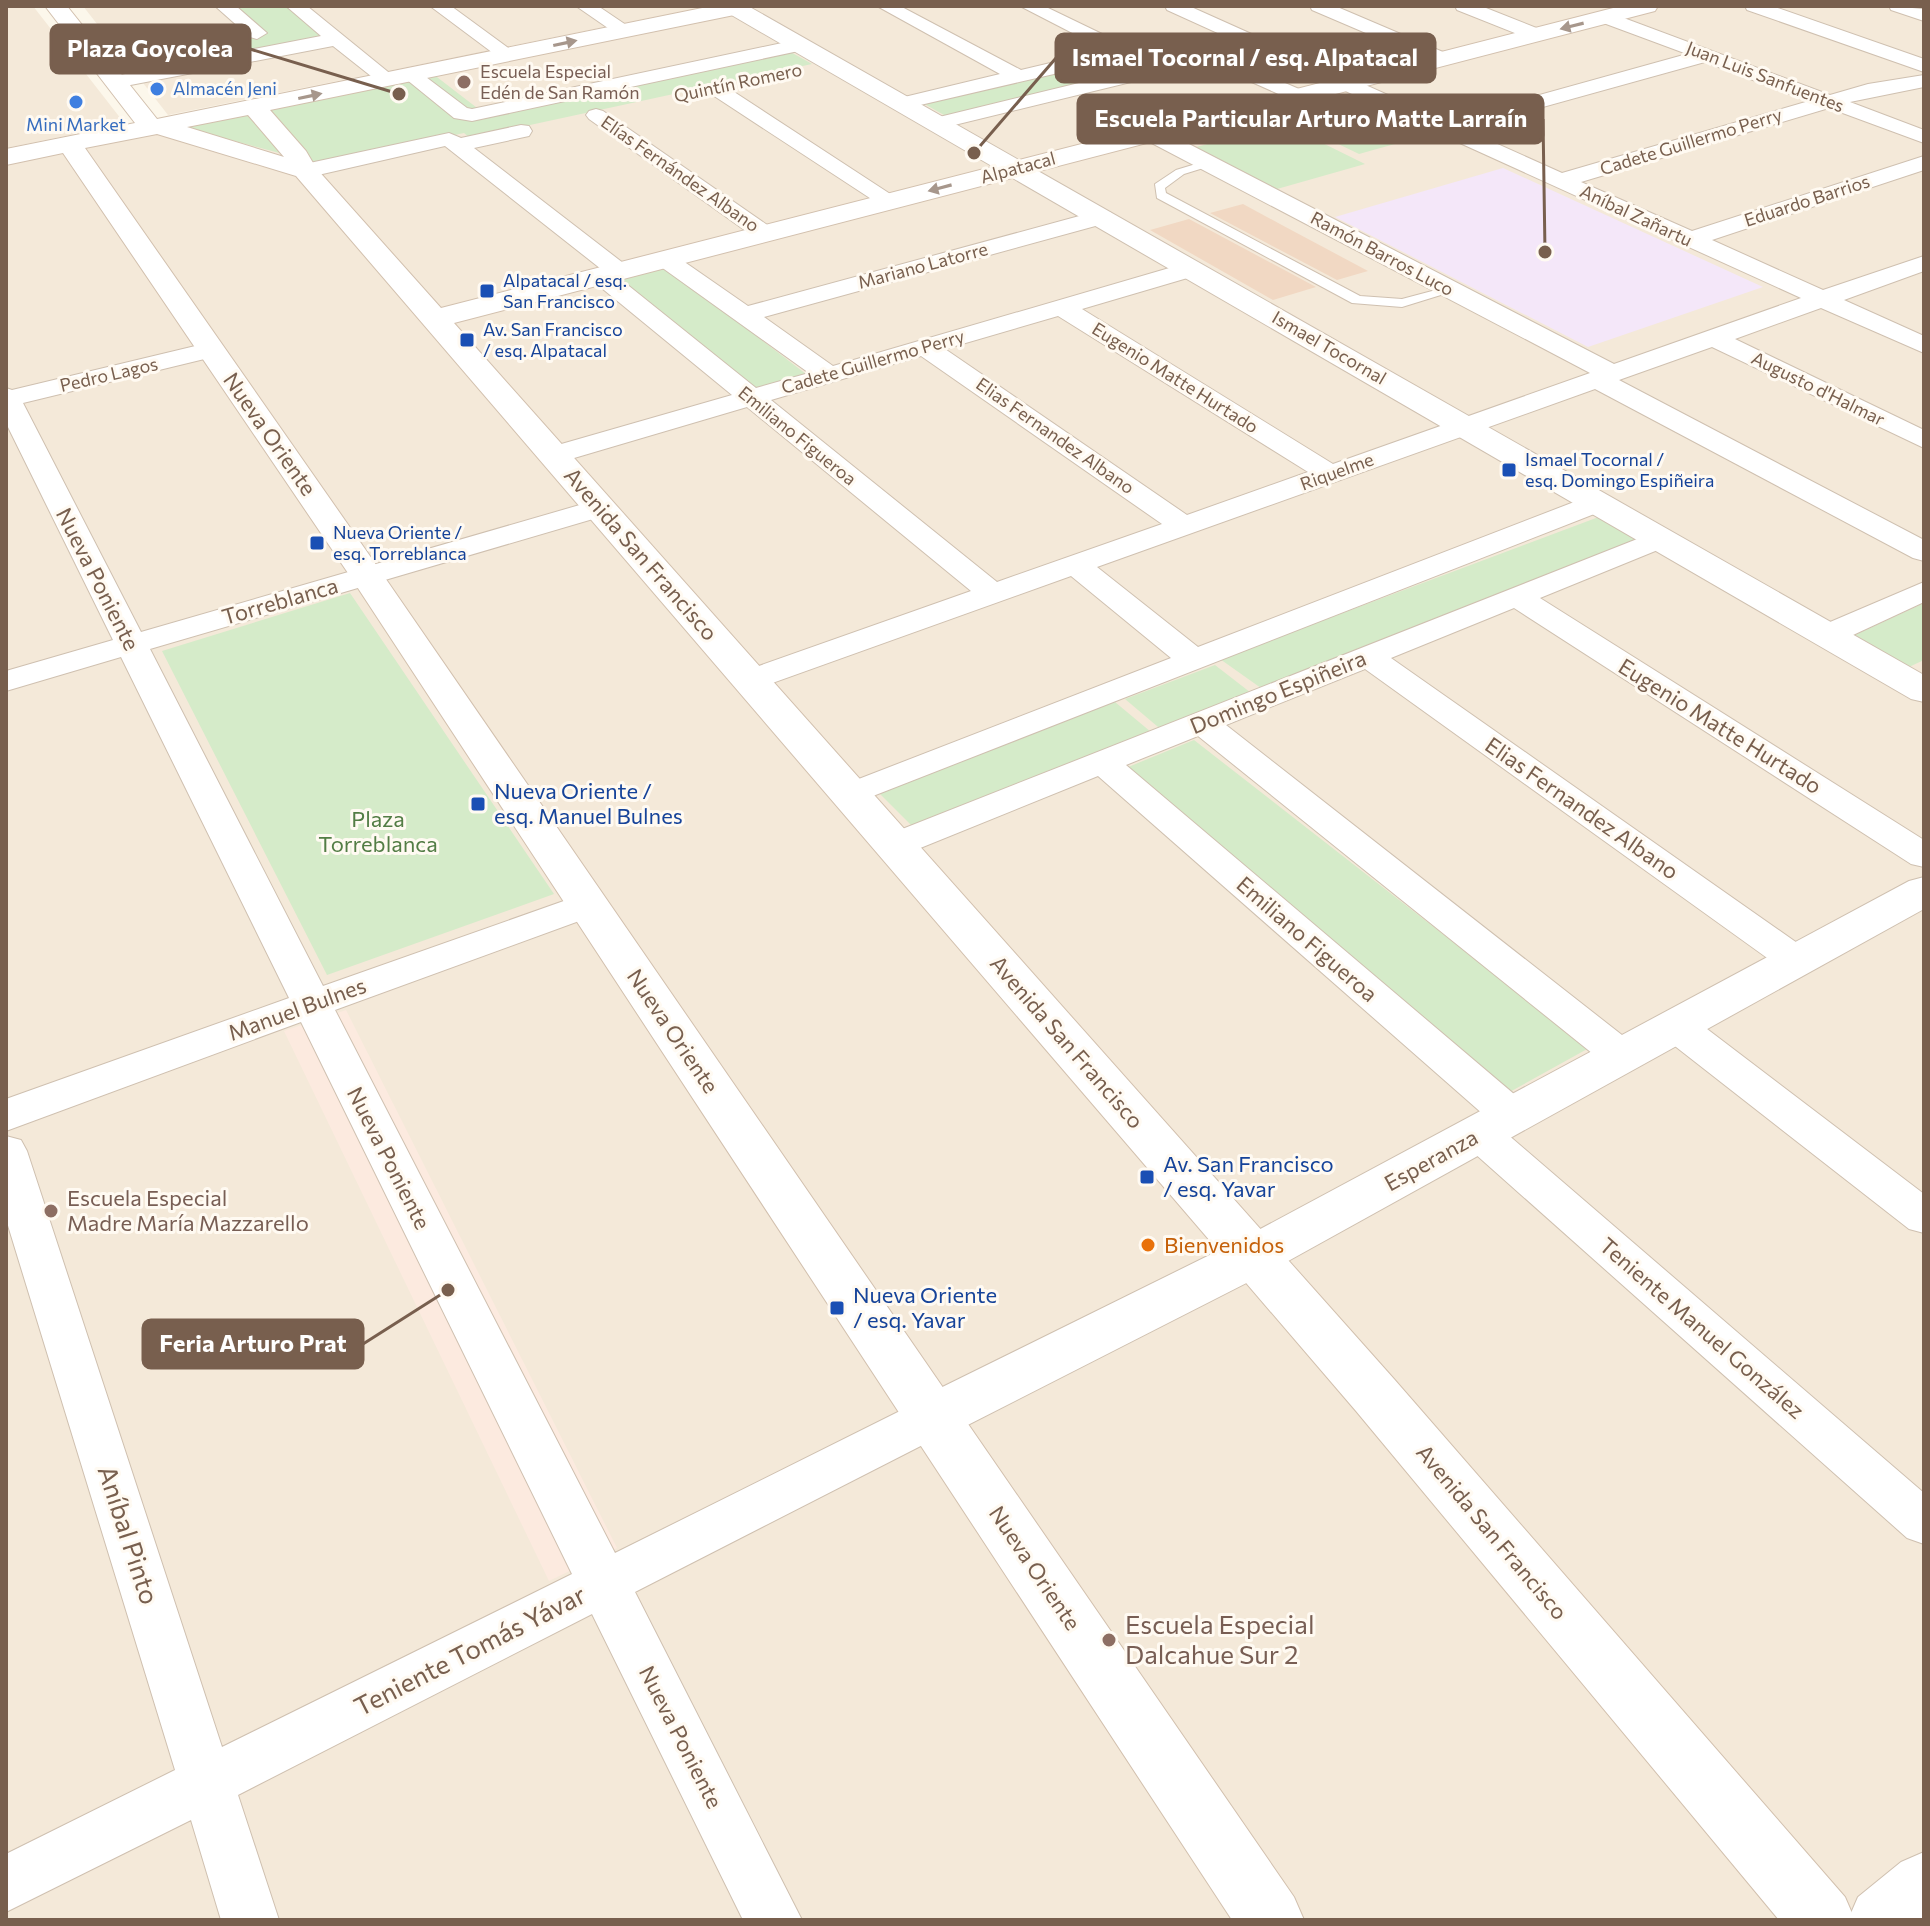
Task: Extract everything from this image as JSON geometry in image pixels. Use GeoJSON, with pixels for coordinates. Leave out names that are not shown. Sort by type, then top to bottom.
{"type":"FeatureCollection","features":[{"type":"Feature","properties":{"kind":"main road"},"geometry":{"type":"LineString","coordinates":[[56,6],[111,69],[151,128],[175,131],[305,171]]}},
{"type":"Feature","properties":{"kind":"main road"},"geometry":{"type":"LineString","coordinates":[[6,157],[738,7]]}},
{"type":"Feature","properties":{"kind":"main road","name":"Ismael Tocornal"},"geometry":{"type":"LineString","coordinates":[[738,7],[802,57],[832,63],[1827,635],[1918,680]]}},
{"type":"Feature","properties":{"kind":"main road","name":"Alpatacal"},"geometry":{"type":"LineString","coordinates":[[434,319],[1537,35],[1621,10]]}},
{"type":"Feature","properties":{"kind":"main road","name":"Avenida San Francisco"},"geometry":{"type":"LineString","coordinates":[[254,107],[297,156],[305,171],[1254,1256],[1822,1920]]}},
{"type":"Feature","properties":{"kind":"main road","name":"Nueva Oriente"},"geometry":{"type":"LineString","coordinates":[[70,144],[367,576],[1271,1920]]}},
{"type":"Feature","properties":{"kind":"main road","name":"Esperanza"},"geometry":{"type":"LineString","coordinates":[[933,1417],[1254,1256],[1924,891]]}},
{"type":"Feature","properties":{"kind":"main road"},"geometry":{"type":"LineString","coordinates":[[1881,1920],[1924,1885]]}},
{"type":"Feature","properties":{"kind":"street"},"geometry":{"type":"LineString","coordinates":[[224,6],[257,33],[225,39]]}},
{"type":"Feature","properties":{"kind":"street"},"geometry":{"type":"LineString","coordinates":[[295,6],[337,39],[400,77]]}},
{"type":"Feature","properties":{"kind":"street"},"geometry":{"type":"LineString","coordinates":[[439,6],[508,55]]}},
{"type":"Feature","properties":{"kind":"street"},"geometry":{"type":"LineString","coordinates":[[585,6],[625,31]]}},
{"type":"Feature","properties":{"kind":"street"},"geometry":{"type":"LineString","coordinates":[[886,6],[1018,76]]}},
{"type":"Feature","properties":{"kind":"street"},"geometry":{"type":"LineString","coordinates":[[903,103],[1131,50],[1029,6]]}},
{"type":"Feature","properties":{"kind":"street","name":"Aníbal Zañartu"},"geometry":{"type":"LineString","coordinates":[[1174,6],[1689,240],[1834,295],[1924,325]]}},
{"type":"Feature","properties":{"kind":"street"},"geometry":{"type":"LineString","coordinates":[[1319,6],[1443,59]]}},
{"type":"Feature","properties":{"kind":"street"},"geometry":{"type":"LineString","coordinates":[[1464,6],[1537,35]]}},
{"type":"Feature","properties":{"kind":"street"},"geometry":{"type":"LineString","coordinates":[[1754,6],[1924,69]]}},
{"type":"Feature","properties":{"kind":"street"},"geometry":{"type":"LineString","coordinates":[[1898,6],[1924,15]]}},
{"type":"Feature","properties":{"kind":"street","name":"Juan Luis Sanfuentes"},"geometry":{"type":"LineString","coordinates":[[1621,10],[1707,55],[1848,96],[1924,137]]}},
{"type":"Feature","properties":{"kind":"street","name":"Juan Luis Sanfuentes"},"geometry":{"type":"LineString","coordinates":[[1621,10],[1924,125]]}},
{"type":"Feature","properties":{"kind":"street"},"geometry":{"type":"LineString","coordinates":[[1195,35],[1223,28]]}},
{"type":"Feature","properties":{"kind":"street"},"geometry":{"type":"LineString","coordinates":[[111,69],[337,39]]}},
{"type":"Feature","properties":{"kind":"street"},"geometry":{"type":"LineString","coordinates":[[1444,128],[1707,55]]}},
{"type":"Feature","properties":{"kind":"street","name":"Quintín Romero"},"geometry":{"type":"LineString","coordinates":[[400,77],[459,112],[472,115],[802,57]]}},
{"type":"Feature","properties":{"kind":"street"},"geometry":{"type":"LineString","coordinates":[[938,123],[1211,57],[1299,96]]}},
{"type":"Feature","properties":{"kind":"street","name":"Cadete Guillermo Perry"},"geometry":{"type":"LineString","coordinates":[[1560,181],[1848,96],[1924,69]]}},
{"type":"Feature","properties":{"kind":"street","name":"Quintín Romero"},"geometry":{"type":"LineString","coordinates":[[744,82],[708,90],[890,201]]}},
{"type":"Feature","properties":{"kind":"street","name":"Elías Fernández Albano"},"geometry":{"type":"LineString","coordinates":[[625,108],[588,116],[765,234]]}},
{"type":"Feature","properties":{"kind":"street"},"geometry":{"type":"LineString","coordinates":[[305,171],[534,128]]}},
{"type":"Feature","properties":{"kind":"street","name":"Ramón Barros Luco"},"geometry":{"type":"LineString","coordinates":[[1152,134],[1451,290],[1924,552]]}},
{"type":"Feature","properties":{"kind":"street","name":"Emiliano Figueroa"},"geometry":{"type":"LineString","coordinates":[[453,142],[610,274],[749,398],[993,594]]}},
{"type":"Feature","properties":{"kind":"street","name":"Eduardo Barrios"},"geometry":{"type":"LineString","coordinates":[[1689,240],[1924,163]]}},
{"type":"Feature","properties":{"kind":"street","name":"Mariano Latorre"},"geometry":{"type":"LineString","coordinates":[[743,315],[1102,217]]}},
{"type":"Feature","properties":{"kind":"street"},"geometry":{"type":"LineString","coordinates":[[665,259],[829,375]]}},
{"type":"Feature","properties":{"kind":"street","name":"Riquelme"},"geometry":{"type":"LineString","coordinates":[[750,680],[1924,263]]}},
{"type":"Feature","properties":{"kind":"street","name":"Cadete Guillermo Perry"},"geometry":{"type":"LineString","coordinates":[[554,455],[1192,269]]}},
{"type":"Feature","properties":{"kind":"street","name":"Aníbal Zañartu"},"geometry":{"type":"LineString","coordinates":[[1834,295],[1924,345]]}},
{"type":"Feature","properties":{"kind":"street","name":"Eugenio Matte Hurtado"},"geometry":{"type":"LineString","coordinates":[[1061,307],[1330,474]]}},
{"type":"Feature","properties":{"kind":"street","name":"Augusto d'Halmar"},"geometry":{"type":"LineString","coordinates":[[1713,338],[1924,440]]}},
{"type":"Feature","properties":{"kind":"street","name":"Elias Fernandez Albano"},"geometry":{"type":"LineString","coordinates":[[925,347],[1184,526]]}},
{"type":"Feature","properties":{"kind":"street","name":"Pedro Lagos"},"geometry":{"type":"LineString","coordinates":[[6,398],[212,350]]}},
{"type":"Feature","properties":{"kind":"street","name":"Nueva Poniente"},"geometry":{"type":"LineString","coordinates":[[6,398],[773,1920]]}},
{"type":"Feature","properties":{"kind":"street"},"geometry":{"type":"LineString","coordinates":[[850,794],[1597,503]]}},
{"type":"Feature","properties":{"kind":"street","name":"Torreblanca"},"geometry":{"type":"LineString","coordinates":[[6,681],[600,508]]}},
{"type":"Feature","properties":{"kind":"street","name":"Domingo Espiñeira"},"geometry":{"type":"LineString","coordinates":[[895,845],[1660,539]]}},
{"type":"Feature","properties":{"kind":"street"},"geometry":{"type":"LineString","coordinates":[[1076,565],[1194,660]]}},
{"type":"Feature","properties":{"kind":"street"},"geometry":{"type":"LineString","coordinates":[[1827,635],[1924,591]]}},
{"type":"Feature","properties":{"kind":"street","name":"Eugenio Matte Hurtado"},"geometry":{"type":"LineString","coordinates":[[1516,596],[1924,856]]}},
{"type":"Feature","properties":{"kind":"street","name":"Elias Fernandez Albano"},"geometry":{"type":"LineString","coordinates":[[1368,656],[1797,961]]}},
{"type":"Feature","properties":{"kind":"street"},"geometry":{"type":"LineString","coordinates":[[1202,722],[1622,1056]]}},
{"type":"Feature","properties":{"kind":"street","name":"Emiliano Figueroa"},"geometry":{"type":"LineString","coordinates":[[1102,762],[1495,1125]]}},
{"type":"Feature","properties":{"kind":"street","name":"Manuel Bulnes"},"geometry":{"type":"LineString","coordinates":[[6,1116],[588,905]]}},
{"type":"Feature","properties":{"kind":"street"},"geometry":{"type":"LineString","coordinates":[[1676,1026],[1915,1197]]}},
{"type":"Feature","properties":{"kind":"street","name":"Teniente Manuel González"},"geometry":{"type":"LineString","coordinates":[[1495,1125],[1924,1523]]}},
{"type":"Feature","properties":{"kind":"street","name":"Aníbal Pinto"},"geometry":{"type":"LineString","coordinates":[[6,1151],[250,1920]]}},
{"type":"Feature","properties":{"kind":"street","name":"Teniente Tomás Yávar"},"geometry":{"type":"LineString","coordinates":[[6,1884],[933,1417]]}},
{"type":"Feature","properties":{"kind":"lane"},"geometry":{"type":"LineString","coordinates":[[1209,163],[1167,179],[1159,187],[1161,195],[1357,300],[1402,303],[1451,290]]}},
{"type":"Feature","properties":{"kind":"shaded area"},"geometry":{"type":"Polygon","coordinates":[[[6,6],[33,6],[125,124],[6,148],[6,6]]]}},
{"type":"Feature","properties":{"kind":"shaded area"},"geometry":{"type":"Polygon","coordinates":[[[83,6],[710,6],[168,115],[83,6]]]}},
{"type":"Feature","properties":{"kind":"shaded area"},"geometry":{"type":"Polygon","coordinates":[[[764,6],[1924,6],[1924,1920],[6,1920],[6,162],[764,6]]]}},
{"type":"Feature","properties":{"kind":"shaded area"},"geometry":{"type":"Polygon","coordinates":[[[1503,168],[1763,287],[1588,347],[1335,217],[1503,168]]]}},
{"type":"Feature","properties":{"kind":"shaded area"},"geometry":{"type":"Polygon","coordinates":[[[346,1010],[617,1548],[549,1581],[284,1031],[346,1010]]]}},
{"type":"Feature","properties":{"kind":"green space"},"geometry":{"type":"Polygon","coordinates":[[[231,6],[290,6],[323,39],[136,73],[127,61],[264,35],[231,6]]]}},
{"type":"Feature","properties":{"kind":"green space"},"geometry":{"type":"Polygon","coordinates":[[[1212,33],[1288,68],[1259,75],[1215,55],[951,119],[921,102],[1212,33]]]}},
{"type":"Feature","properties":{"kind":"green space"},"geometry":{"type":"Polygon","coordinates":[[[787,50],[812,64],[470,138],[464,133],[321,164],[182,127],[433,74],[485,114],[787,50]]]}},
{"type":"Feature","properties":{"kind":"green space"},"geometry":{"type":"Polygon","coordinates":[[[1395,121],[1427,135],[1359,154],[1328,139],[1395,121]]]}},
{"type":"Feature","properties":{"kind":"green space"},"geometry":{"type":"Polygon","coordinates":[[[1284,124],[1365,164],[1277,189],[1196,147],[1284,124]]]}},
{"type":"Feature","properties":{"kind":"green space"},"geometry":{"type":"Polygon","coordinates":[[[661,267],[806,374],[754,390],[615,279],[661,267]]]}},
{"type":"Feature","properties":{"kind":"green space"},"geometry":{"type":"Polygon","coordinates":[[[1604,515],[1643,539],[1268,693],[1220,659],[1604,515]]]}},
{"type":"Feature","properties":{"kind":"green space","name":"Plaza Torreblanca"},"geometry":{"type":"Polygon","coordinates":[[[350,593],[554,894],[327,975],[162,651],[350,593]]]}},
{"type":"Feature","properties":{"kind":"green space"},"geometry":{"type":"Polygon","coordinates":[[[1924,603],[1924,660],[1909,667],[1855,635],[1924,603]]]}},
{"type":"Feature","properties":{"kind":"green space"},"geometry":{"type":"Polygon","coordinates":[[[1215,665],[1255,696],[1164,732],[1125,699],[1215,665]]]}},
{"type":"Feature","properties":{"kind":"green space"},"geometry":{"type":"Polygon","coordinates":[[[1115,702],[1157,737],[917,831],[878,792],[1115,702]]]}},
{"type":"Feature","properties":{"kind":"green space"},"geometry":{"type":"Polygon","coordinates":[[[1194,740],[1589,1048],[1506,1094],[1116,772],[1194,740]]]}},
{"type":"Feature","properties":{"kind":"building"},"geometry":{"type":"Polygon","coordinates":[[[1243,204],[1368,271],[1337,280],[1210,213],[1243,204]]]}},
{"type":"Feature","properties":{"kind":"building"},"geometry":{"type":"Polygon","coordinates":[[[1189,219],[1316,287],[1273,300],[1150,230],[1189,219]]]}},
{"type":"Feature","properties":{"kind":"place","name":"Escuela Especial Edén de San Ramón"},"geometry":{"type":"Point","coordinates":[464,82]}},
{"type":"Feature","properties":{"kind":"place","name":"Almacén Jeni"},"geometry":{"type":"Point","coordinates":[157,89]}},
{"type":"Feature","properties":{"kind":"place","name":"Plaza Goycolea"},"geometry":{"type":"Point","coordinates":[399,94]}},
{"type":"Feature","properties":{"kind":"place","name":"Mini Market"},"geometry":{"type":"Point","coordinates":[76,102]}},
{"type":"Feature","properties":{"kind":"place","name":"Ismael Tocornal / esq. Alpatacal"},"geometry":{"type":"Point","coordinates":[974,153]}},
{"type":"Feature","properties":{"kind":"place","name":"Escuela Particular Arturo Matte Larraín"},"geometry":{"type":"Point","coordinates":[1545,252]}},
{"type":"Feature","properties":{"kind":"place","name":"Alpatacal / esq. San Francisco"},"geometry":{"type":"Point","coordinates":[487,291]}},
{"type":"Feature","properties":{"kind":"place","name":"Av. San Francisco / esq. Alpatacal"},"geometry":{"type":"Point","coordinates":[467,340]}},
{"type":"Feature","properties":{"kind":"place","name":"Ismael Tocornal / esq. Domingo Espiñeira"},"geometry":{"type":"Point","coordinates":[1509,470]}},
{"type":"Feature","properties":{"kind":"place","name":"Nueva Oriente / esq. Torreblanca"},"geometry":{"type":"Point","coordinates":[317,543]}},
{"type":"Feature","properties":{"kind":"place","name":"Nueva Oriente / esq. Manuel Bulnes"},"geometry":{"type":"Point","coordinates":[478,804]}},
{"type":"Feature","properties":{"kind":"place","name":"Av. San Francisco / esq. Yavar"},"geometry":{"type":"Point","coordinates":[1147,1177]}},
{"type":"Feature","properties":{"kind":"place","name":"Escuela Especial Madre María Mazzarello"},"geometry":{"type":"Point","coordinates":[51,1211]}},
{"type":"Feature","properties":{"kind":"place","name":"Bienvenidos"},"geometry":{"type":"Point","coordinates":[1148,1245]}},
{"type":"Feature","properties":{"kind":"place","name":"Feria Arturo Prat"},"geometry":{"type":"Point","coordinates":[448,1290]}},
{"type":"Feature","properties":{"kind":"place","name":"Nueva Oriente / esq. Yavar"},"geometry":{"type":"Point","coordinates":[837,1308]}},
{"type":"Feature","properties":{"kind":"place","name":"Escuela Especial Dalcahue Sur 2"},"geometry":{"type":"Point","coordinates":[1109,1640]}}]}
